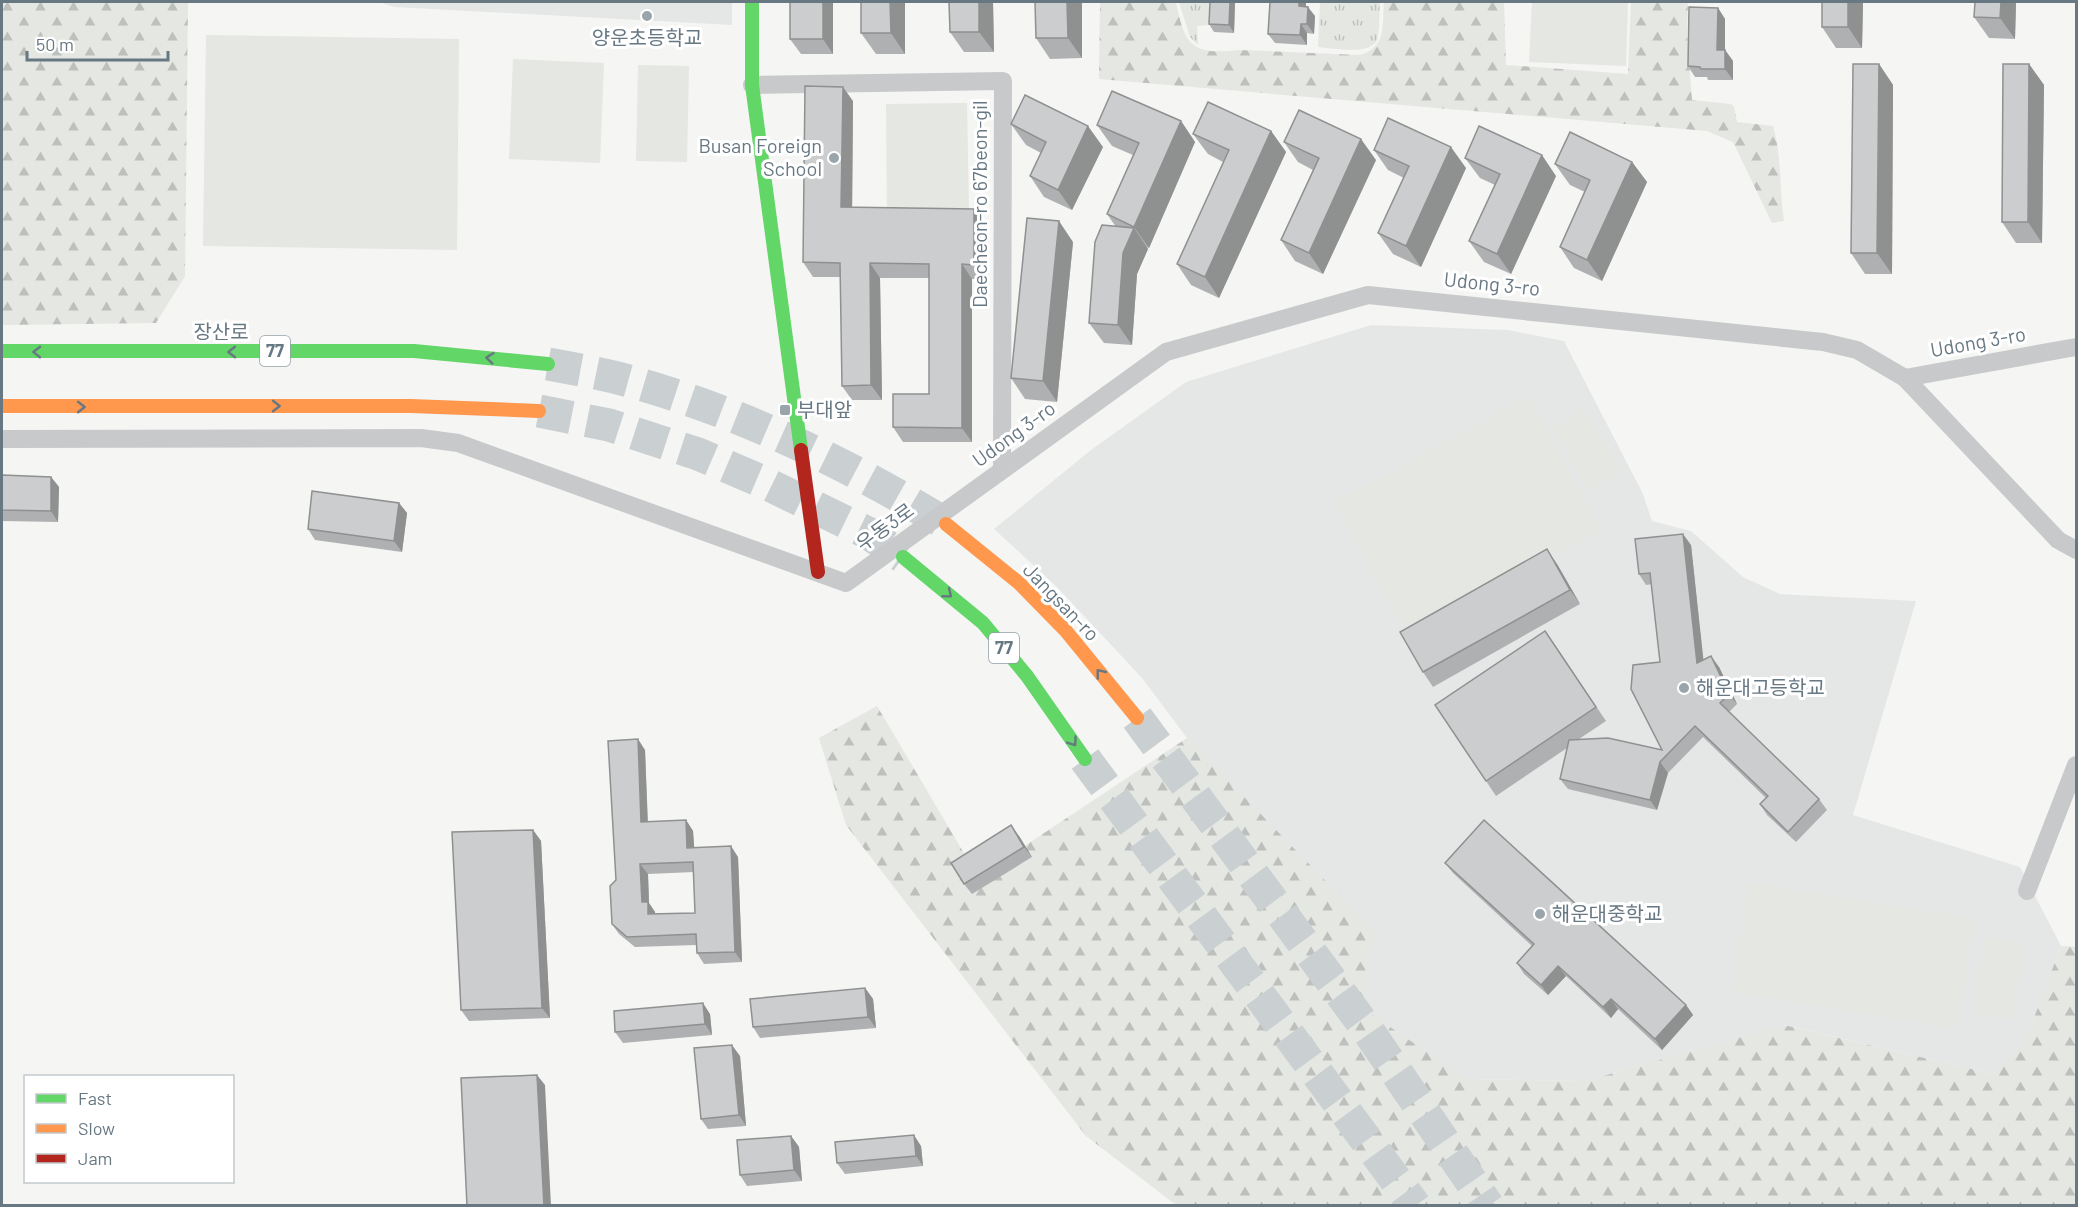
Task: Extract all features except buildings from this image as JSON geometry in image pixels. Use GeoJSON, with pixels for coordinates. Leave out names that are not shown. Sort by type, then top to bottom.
{"type":"FeatureCollection","features":[{"type":"Feature","properties":{"kind":"main road"},"geometry":{"type":"LineString","coordinates":[[752,2],[752,86],[818,572]]}},
{"type":"Feature","properties":{"kind":"main road","name":"장산로"},"geometry":{"type":"LineString","coordinates":[[2,351],[414,351],[548,364]]}},
{"type":"Feature","properties":{"kind":"main road"},"geometry":{"type":"LineString","coordinates":[[2,406],[411,406],[538,411]]}},
{"type":"Feature","properties":{"kind":"main road","name":"Jangsan-ro"},"geometry":{"type":"LineString","coordinates":[[946,524],[1019,583],[1066,631],[1137,718]]}},
{"type":"Feature","properties":{"kind":"main road","name":"77"},"geometry":{"type":"LineString","coordinates":[[903,557],[983,622],[1027,676],[1085,759]]}},
{"type":"Feature","properties":{"kind":"street","name":"Daecheon-ro 67beon-gil"},"geometry":{"type":"LineString","coordinates":[[752,86],[1003,81],[1002,470]]}},
{"type":"Feature","properties":{"kind":"street","name":"Udong 3-ro"},"geometry":{"type":"LineString","coordinates":[[1002,470],[1166,351],[1368,295],[1823,342],[1857,350],[1905,378],[2076,347]]}},
{"type":"Feature","properties":{"kind":"street"},"geometry":{"type":"LineString","coordinates":[[1905,378],[2058,540],[2076,550]]}},
{"type":"Feature","properties":{"kind":"street"},"geometry":{"type":"LineString","coordinates":[[2,439],[421,438],[458,442],[818,572]]}},
{"type":"Feature","properties":{"kind":"street","name":"우동3로"},"geometry":{"type":"LineString","coordinates":[[818,572],[846,583],[1002,470]]}},
{"type":"Feature","properties":{"kind":"street"},"geometry":{"type":"LineString","coordinates":[[2027,891],[2076,765]]}},
{"type":"Feature","properties":{"kind":"shaded area","name":"양운초등학교"},"geometry":{"type":"Polygon","coordinates":[[[379,2],[732,2],[732,25],[394,7],[379,2]]]}},
{"type":"Feature","properties":{"kind":"shaded area"},"geometry":{"type":"Polygon","coordinates":[[[1371,325],[1508,330],[1564,341],[1643,494],[1652,521],[1691,531],[1743,577],[1780,594],[1916,601],[1853,815],[2020,867],[2061,946],[2026,1039],[1993,1074],[1785,1025],[1585,1081],[1465,1079],[1361,1007],[1187,738],[1142,678],[1057,587],[994,529],[1091,450],[1186,382],[1371,325]]]}},
{"type":"Feature","properties":{"kind":"green space"},"geometry":{"type":"Polygon","coordinates":[[[2,2],[188,2],[185,276],[156,323],[2,325],[2,2]]]}},
{"type":"Feature","properties":{"kind":"green space"},"geometry":{"type":"Polygon","coordinates":[[[1100,2],[1176,2],[1187,38],[1201,49],[1360,55],[1375,47],[1379,41],[1383,27],[1384,2],[1504,2],[1506,65],[1628,74],[1631,2],[1688,2],[1687,34],[1692,100],[1731,104],[1734,107],[1737,122],[1773,126],[1778,149],[1784,221],[1772,223],[1733,142],[1707,131],[1099,79],[1100,2]]]}},
{"type":"Feature","properties":{"kind":"green space"},"geometry":{"type":"Polygon","coordinates":[[[1179,2],[1211,2],[1209,25],[1197,26],[1198,45],[1190,37],[1179,2]]]}},
{"type":"Feature","properties":{"kind":"green space"},"geometry":{"type":"Polygon","coordinates":[[[1320,2],[1380,2],[1377,40],[1373,45],[1359,50],[1318,47],[1320,2]]]}},
{"type":"Feature","properties":{"kind":"green space"},"geometry":{"type":"Polygon","coordinates":[[[1532,2],[1628,2],[1626,66],[1529,62],[1532,2]]]}},
{"type":"Feature","properties":{"kind":"green space"},"geometry":{"type":"Polygon","coordinates":[[[206,35],[459,39],[457,250],[203,246],[206,35]]]}},
{"type":"Feature","properties":{"kind":"green space"},"geometry":{"type":"Polygon","coordinates":[[[513,59],[604,63],[600,163],[509,159],[513,59]]]}},
{"type":"Feature","properties":{"kind":"green space"},"geometry":{"type":"Polygon","coordinates":[[[638,65],[689,66],[687,162],[636,161],[638,65]]]}},
{"type":"Feature","properties":{"kind":"green space"},"geometry":{"type":"Polygon","coordinates":[[[967,103],[969,214],[887,215],[886,104],[967,103]]]}},
{"type":"Feature","properties":{"kind":"green space"},"geometry":{"type":"Polygon","coordinates":[[[1529,396],[1601,530],[1406,635],[1334,502],[1529,396]]]}},
{"type":"Feature","properties":{"kind":"green space"},"geometry":{"type":"Polygon","coordinates":[[[1585,409],[1622,472],[1588,492],[1552,428],[1585,409]]]}},
{"type":"Feature","properties":{"kind":"green space"},"geometry":{"type":"Polygon","coordinates":[[[877,706],[978,877],[1187,738],[1374,931],[1361,1007],[1466,1079],[1585,1081],[1784,1025],[1993,1074],[2026,1039],[2061,946],[2076,947],[2076,1205],[1176,1205],[1086,1136],[846,825],[819,738],[877,706]]]}},
{"type":"Feature","properties":{"kind":"green space"},"geometry":{"type":"Polygon","coordinates":[[[1748,883],[1974,918],[1958,1028],[1732,993],[1748,883]]]}},
{"type":"Feature","properties":{"kind":"green space"},"geometry":{"type":"Polygon","coordinates":[[[1984,937],[2024,943],[2013,1019],[1973,1013],[1984,937]]]}},
{"type":"Feature","properties":{"kind":"tunnel"},"geometry":{"type":"LineString","coordinates":[[548,364],[625,380],[750,423],[870,480],[946,524]]}},
{"type":"Feature","properties":{"kind":"tunnel"},"geometry":{"type":"LineString","coordinates":[[539,411],[609,425],[698,454],[761,481],[868,533],[903,557]]}},
{"type":"Feature","properties":{"kind":"tunnel"},"geometry":{"type":"LineString","coordinates":[[1137,718],[1364,1025],[1488,1206]]}},
{"type":"Feature","properties":{"kind":"tunnel"},"geometry":{"type":"LineString","coordinates":[[1085,759],[1415,1206]]}},
{"type":"Feature","properties":{"kind":"traffic: fast"},"geometry":{"type":"LineString","coordinates":[[752,2],[752,85],[801,450]]}},
{"type":"Feature","properties":{"kind":"traffic: fast"},"geometry":{"type":"LineString","coordinates":[[2,351],[414,351],[548,364]]}},
{"type":"Feature","properties":{"kind":"traffic: fast"},"geometry":{"type":"LineString","coordinates":[[903,557],[983,623],[1027,676],[1085,759]]}},
{"type":"Feature","properties":{"kind":"traffic: slow"},"geometry":{"type":"LineString","coordinates":[[2,406],[411,406],[539,411]]}},
{"type":"Feature","properties":{"kind":"traffic: slow"},"geometry":{"type":"LineString","coordinates":[[946,524],[1019,583],[1066,631],[1137,718]]}},
{"type":"Feature","properties":{"kind":"traffic: jam"},"geometry":{"type":"LineString","coordinates":[[801,450],[818,572]]}},
{"type":"Feature","properties":{"kind":"place","name":"양운초등학교"},"geometry":{"type":"Point","coordinates":[647,16]}},
{"type":"Feature","properties":{"kind":"place","name":"Busan Foreign School"},"geometry":{"type":"Point","coordinates":[834,158]}},
{"type":"Feature","properties":{"kind":"place","name":"부대앞"},"geometry":{"type":"Point","coordinates":[785,410]}},
{"type":"Feature","properties":{"kind":"place","name":"해운대고등학교"},"geometry":{"type":"Point","coordinates":[1684,688]}},
{"type":"Feature","properties":{"kind":"place","name":"해운대중학교"},"geometry":{"type":"Point","coordinates":[1540,914]}}]}
